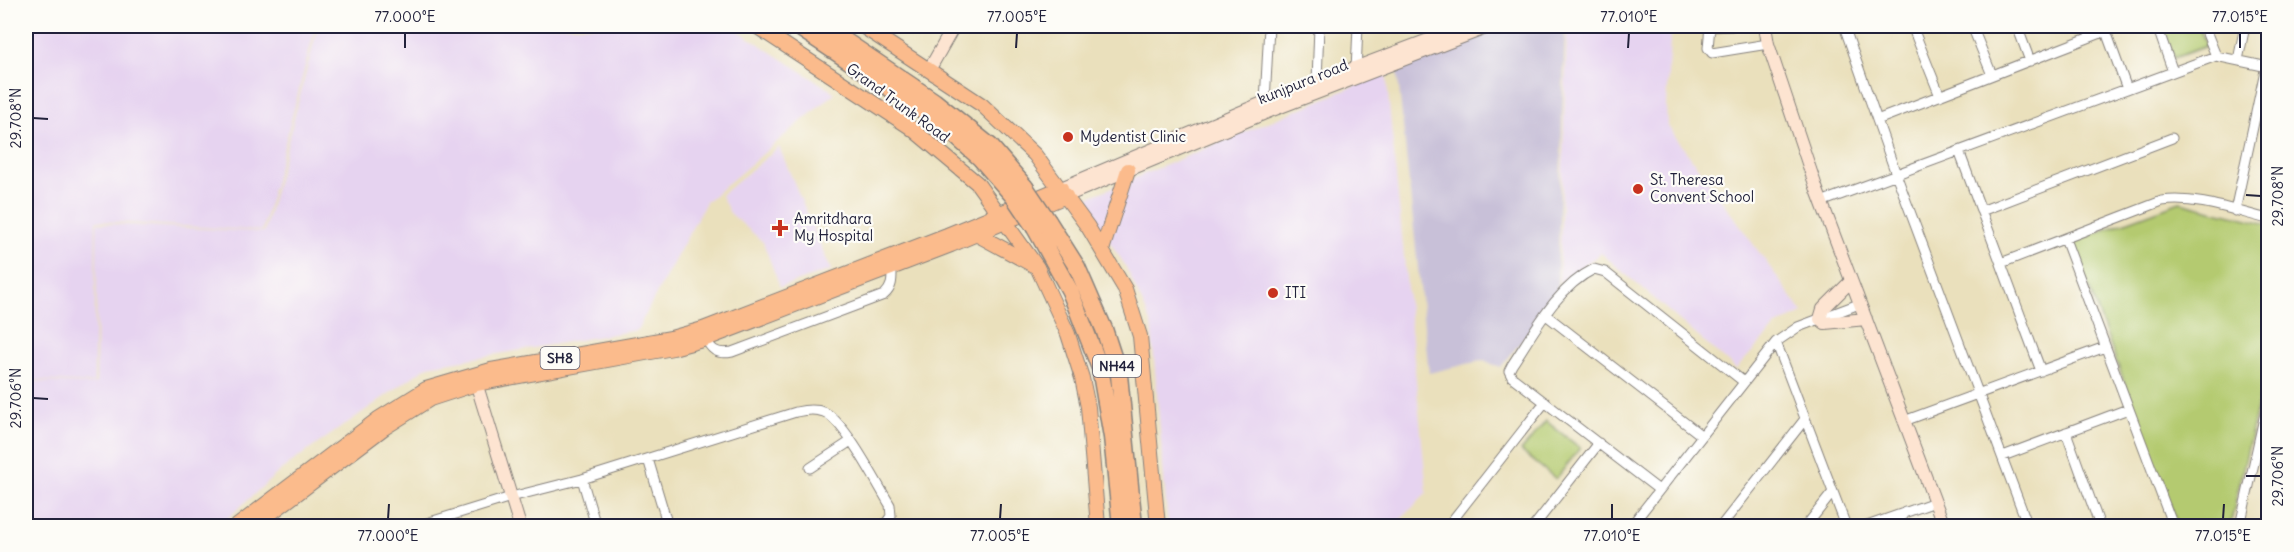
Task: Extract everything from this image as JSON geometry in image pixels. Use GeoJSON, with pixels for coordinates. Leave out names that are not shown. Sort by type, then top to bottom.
{"type":"FeatureCollection","features":[{"type":"Feature","properties":{"kind":"highway","name":"NH44"},"geometry":{"type":"LineString","coordinates":[[797,26],[939,121],[1020,192]]}},
{"type":"Feature","properties":{"kind":"highway","name":"NH44"},"geometry":{"type":"LineString","coordinates":[[823,26],[934,101],[990,146],[1042,224],[1077,267],[1104,329],[1119,375],[1134,526]]}},
{"type":"Feature","properties":{"kind":"highway","name":"NH44"},"geometry":{"type":"LineString","coordinates":[[1042,224],[1100,368],[1112,437],[1121,526]]}},
{"type":"Feature","properties":{"kind":"main road","name":"Grand Trunk Road"},"geometry":{"type":"LineString","coordinates":[[756,26],[910,127],[977,183],[1003,217],[1037,267],[1068,334],[1082,378],[1088,406],[1098,526]]}},
{"type":"Feature","properties":{"kind":"main road"},"geometry":{"type":"LineString","coordinates":[[862,26],[982,105],[1035,155],[1064,192],[1102,250],[1125,289],[1140,336],[1158,526]]}},
{"type":"Feature","properties":{"kind":"main road"},"geometry":{"type":"LineString","coordinates":[[1102,250],[1126,166]]}},
{"type":"Feature","properties":{"kind":"main road","name":"SH8"},"geometry":{"type":"LineString","coordinates":[[704,334],[1064,192]]}},
{"type":"Feature","properties":{"kind":"main road","name":"SH8"},"geometry":{"type":"LineString","coordinates":[[237,526],[256,522],[411,396],[426,389],[671,338],[704,334],[892,268],[976,234],[1003,217]]}},
{"type":"Feature","properties":{"kind":"main road"},"geometry":{"type":"LineString","coordinates":[[976,234],[1037,267]]}},
{"type":"Feature","properties":{"kind":"street"},"geometry":{"type":"LineString","coordinates":[[929,70],[954,26]]}},
{"type":"Feature","properties":{"kind":"street"},"geometry":{"type":"LineString","coordinates":[[1265,102],[1269,26]]}},
{"type":"Feature","properties":{"kind":"street"},"geometry":{"type":"LineString","coordinates":[[1317,82],[1319,26]]}},
{"type":"Feature","properties":{"kind":"street"},"geometry":{"type":"LineString","coordinates":[[1356,72],[1358,26]]}},
{"type":"Feature","properties":{"kind":"street","name":"kunjpura road"},"geometry":{"type":"LineString","coordinates":[[1064,192],[1465,26]]}},
{"type":"Feature","properties":{"kind":"street","name":"kunjpura road"},"geometry":{"type":"LineString","coordinates":[[1238,119],[1265,102],[1317,82],[1356,72],[1491,26]]}},
{"type":"Feature","properties":{"kind":"street"},"geometry":{"type":"LineString","coordinates":[[1732,26],[1710,26],[1708,48],[1712,53],[1768,44]]}},
{"type":"Feature","properties":{"kind":"street"},"geometry":{"type":"LineString","coordinates":[[1765,26],[1768,44],[1821,202],[1944,526]]}},
{"type":"Feature","properties":{"kind":"street"},"geometry":{"type":"LineString","coordinates":[[1844,26],[1896,174],[2028,526]]}},
{"type":"Feature","properties":{"kind":"street"},"geometry":{"type":"LineString","coordinates":[[1912,26],[1940,96]]}},
{"type":"Feature","properties":{"kind":"street"},"geometry":{"type":"LineString","coordinates":[[1972,26],[1992,75]]}},
{"type":"Feature","properties":{"kind":"street"},"geometry":{"type":"LineString","coordinates":[[2017,26],[2030,61]]}},
{"type":"Feature","properties":{"kind":"street"},"geometry":{"type":"LineString","coordinates":[[2157,26],[2173,72]]}},
{"type":"Feature","properties":{"kind":"street"},"geometry":{"type":"LineString","coordinates":[[2204,26],[2216,56]]}},
{"type":"Feature","properties":{"kind":"street"},"geometry":{"type":"LineString","coordinates":[[2238,60],[2245,26]]}},
{"type":"Feature","properties":{"kind":"street"},"geometry":{"type":"LineString","coordinates":[[1877,120],[2030,61],[2105,28],[2127,89]]}},
{"type":"Feature","properties":{"kind":"street"},"geometry":{"type":"LineString","coordinates":[[1821,202],[2216,56],[2267,66],[2235,211]]}},
{"type":"Feature","properties":{"kind":"street"},"geometry":{"type":"LineString","coordinates":[[1981,211],[2172,138]]}},
{"type":"Feature","properties":{"kind":"street"},"geometry":{"type":"LineString","coordinates":[[1959,151],[2041,370]]}},
{"type":"Feature","properties":{"kind":"street"},"geometry":{"type":"LineString","coordinates":[[2001,263],[2162,201],[2189,200],[2268,219]]}},
{"type":"Feature","properties":{"kind":"street"},"geometry":{"type":"LineString","coordinates":[[2065,239],[2173,526]]}},
{"type":"Feature","properties":{"kind":"street"},"geometry":{"type":"LineString","coordinates":[[704,334],[711,348],[717,352],[732,352],[884,295],[892,283],[892,268]]}},
{"type":"Feature","properties":{"kind":"street"},"geometry":{"type":"LineString","coordinates":[[1659,490],[1512,377],[1509,371],[1566,289],[1581,275],[1593,269],[1605,272],[1744,382]]}},
{"type":"Feature","properties":{"kind":"street"},"geometry":{"type":"LineString","coordinates":[[1820,319],[1823,309],[1851,280]]}},
{"type":"Feature","properties":{"kind":"street"},"geometry":{"type":"LineString","coordinates":[[1631,526],[1776,342],[1798,327],[1859,304]]}},
{"type":"Feature","properties":{"kind":"street"},"geometry":{"type":"LineString","coordinates":[[1546,315],[1702,436]]}},
{"type":"Feature","properties":{"kind":"street"},"geometry":{"type":"LineString","coordinates":[[1820,319],[1825,323],[1866,319]]}},
{"type":"Feature","properties":{"kind":"street"},"geometry":{"type":"LineString","coordinates":[[1776,342],[1846,526]]}},
{"type":"Feature","properties":{"kind":"street"},"geometry":{"type":"LineString","coordinates":[[1904,421],[2105,347]]}},
{"type":"Feature","properties":{"kind":"street"},"geometry":{"type":"LineString","coordinates":[[474,379],[520,526]]}},
{"type":"Feature","properties":{"kind":"street"},"geometry":{"type":"LineString","coordinates":[[2240,526],[2265,433],[2268,400]]}},
{"type":"Feature","properties":{"kind":"street"},"geometry":{"type":"LineString","coordinates":[[1448,526],[1545,402]]}},
{"type":"Feature","properties":{"kind":"street"},"geometry":{"type":"LineString","coordinates":[[2002,456],[2128,408]]}},
{"type":"Feature","properties":{"kind":"street"},"geometry":{"type":"LineString","coordinates":[[417,526],[443,523],[511,497],[582,479],[796,412],[809,410],[823,411],[835,418],[851,441],[890,505],[891,516],[884,526]]}},
{"type":"Feature","properties":{"kind":"street"},"geometry":{"type":"LineString","coordinates":[[1721,526],[1805,419]]}},
{"type":"Feature","properties":{"kind":"street"},"geometry":{"type":"LineString","coordinates":[[2066,432],[2100,526]]}},
{"type":"Feature","properties":{"kind":"street"},"geometry":{"type":"LineString","coordinates":[[810,468],[851,441]]}},
{"type":"Feature","properties":{"kind":"street"},"geometry":{"type":"LineString","coordinates":[[1534,526],[1599,443]]}},
{"type":"Feature","properties":{"kind":"street"},"geometry":{"type":"LineString","coordinates":[[648,459],[668,526]]}},
{"type":"Feature","properties":{"kind":"street"},"geometry":{"type":"LineString","coordinates":[[582,479],[596,526]]}},
{"type":"Feature","properties":{"kind":"street"},"geometry":{"type":"LineString","coordinates":[[1806,526],[1833,492]]}},
{"type":"Feature","properties":{"kind":"street"},"geometry":{"type":"LineString","coordinates":[[1867,526],[1935,502]]}},
{"type":"Feature","properties":{"kind":"street"},"geometry":{"type":"LineString","coordinates":[[1894,526],[1905,512]]}},
{"type":"Feature","properties":{"kind":"shaded area"},"geometry":{"type":"Polygon","coordinates":[[[26,26],[316,26],[262,231],[96,221],[94,383],[26,380],[26,26]]]}},
{"type":"Feature","properties":{"kind":"shaded area"},"geometry":{"type":"Polygon","coordinates":[[[318,26],[731,26],[835,93],[706,202],[637,330],[428,366],[282,469],[219,526],[26,526],[26,381],[96,384],[97,223],[264,232],[318,26]]]}},
{"type":"Feature","properties":{"kind":"shaded area"},"geometry":{"type":"Polygon","coordinates":[[[1509,26],[1565,26],[1557,290],[1546,310],[1500,368],[1484,360],[1429,373],[1397,68],[1509,26]]]}},
{"type":"Feature","properties":{"kind":"shaded area","name":"St. Theresa Convent School"},"geometry":{"type":"Polygon","coordinates":[[[1567,26],[1671,26],[1666,104],[1667,125],[1803,313],[1777,325],[1736,369],[1601,253],[1559,283],[1567,26]]]}},
{"type":"Feature","properties":{"kind":"shaded area","name":"ITI"},"geometry":{"type":"Polygon","coordinates":[[[1386,73],[1427,493],[1394,526],[1168,526],[1151,322],[1125,265],[1082,200],[1386,73]]]}},
{"type":"Feature","properties":{"kind":"shaded area","name":"Amritdhara My Hospital"},"geometry":{"type":"Polygon","coordinates":[[[779,147],[831,270],[780,287],[763,242],[730,213],[721,195],[779,147]]]}},
{"type":"Feature","properties":{"kind":"green space"},"geometry":{"type":"Polygon","coordinates":[[[2162,26],[2199,26],[2206,46],[2174,58],[2162,26]]]}},
{"type":"Feature","properties":{"kind":"green space"},"geometry":{"type":"Polygon","coordinates":[[[2180,202],[2268,224],[2268,360],[2230,526],[2178,526],[2072,242],[2180,202]]]}},
{"type":"Feature","properties":{"kind":"green space"},"geometry":{"type":"Polygon","coordinates":[[[1546,421],[1580,448],[1556,479],[1521,451],[1546,421]]]}},
{"type":"Feature","properties":{"kind":"place","name":"Mydentist Clinic"},"geometry":{"type":"Point","coordinates":[1068,137]}},
{"type":"Feature","properties":{"kind":"place","name":"St. Theresa Convent School"},"geometry":{"type":"Point","coordinates":[1638,189]}},
{"type":"Feature","properties":{"kind":"place","name":"Amritdhara My Hospital"},"geometry":{"type":"Point","coordinates":[780,228]}},
{"type":"Feature","properties":{"kind":"place","name":"ITI"},"geometry":{"type":"Point","coordinates":[1273,293]}}]}
